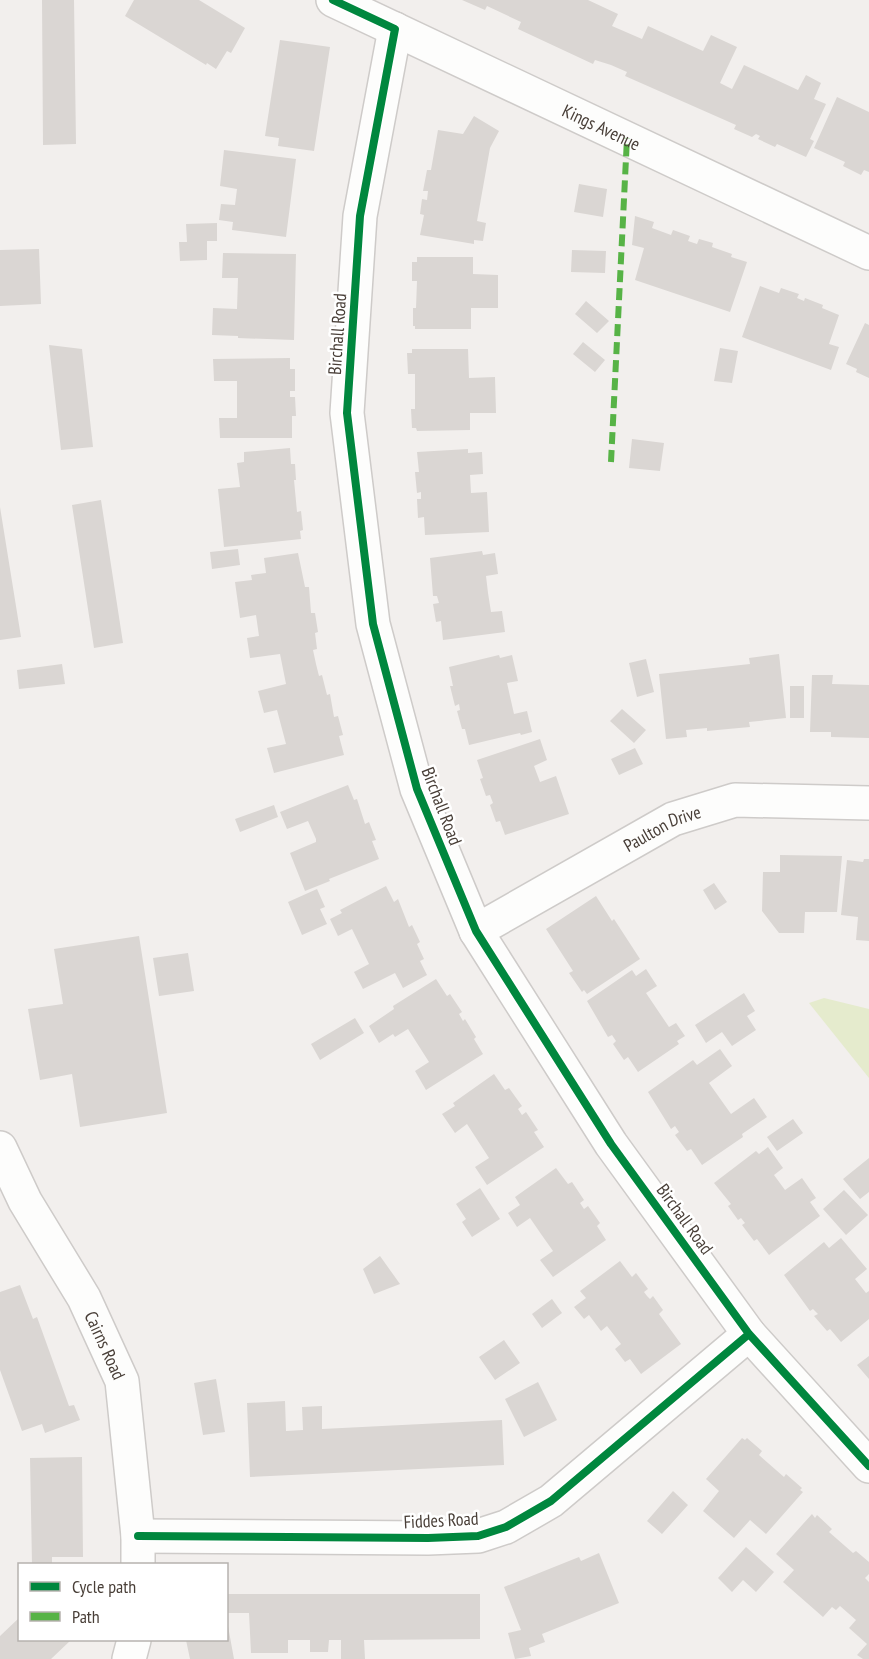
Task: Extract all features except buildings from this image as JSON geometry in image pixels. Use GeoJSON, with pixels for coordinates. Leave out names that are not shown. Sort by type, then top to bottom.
{"type":"FeatureCollection","features":[{"type":"Feature","properties":{"kind":"street","name":"Kings Avenue"},"geometry":{"type":"LineString","coordinates":[[333,0],[869,253]]}},
{"type":"Feature","properties":{"kind":"street","name":"Birchall Road"},"geometry":{"type":"LineString","coordinates":[[395,29],[360,216],[347,413],[374,624],[417,789],[476,931],[611,1144],[749,1334],[869,1466]]}},
{"type":"Feature","properties":{"kind":"street","name":"Paulton Drive"},"geometry":{"type":"LineString","coordinates":[[476,931],[673,819],[735,800],[869,803]]}},
{"type":"Feature","properties":{"kind":"street","name":"Cairns Road"},"geometry":{"type":"LineString","coordinates":[[0,1148],[25,1201],[84,1298],[122,1382],[138,1550]]}},
{"type":"Feature","properties":{"kind":"street","name":"Fiddes Road"},"geometry":{"type":"LineString","coordinates":[[138,1550],[478,1536],[506,1527],[551,1501],[749,1334]]}},
{"type":"Feature","properties":{"kind":"street"},"geometry":{"type":"LineString","coordinates":[[129,1659],[134,1641]]}},
{"type":"Feature","properties":{"kind":"green space"},"geometry":{"type":"Polygon","coordinates":[[[824,998],[869,1009],[869,1078],[809,1003],[824,998]]]}},
{"type":"Feature","properties":{"kind":"marked path"},"geometry":{"type":"LineString","coordinates":[[611,462],[627,138]]}},
{"type":"Feature","properties":{"kind":"cycle path"},"geometry":{"type":"LineString","coordinates":[[333,0],[395,29],[360,216],[347,413],[373,624],[417,789],[476,931],[611,1144],[749,1334],[869,1466]]}},
{"type":"Feature","properties":{"kind":"cycle path"},"geometry":{"type":"LineString","coordinates":[[138,1536],[428,1538],[478,1536],[506,1527],[551,1501],[749,1334]]}}]}
